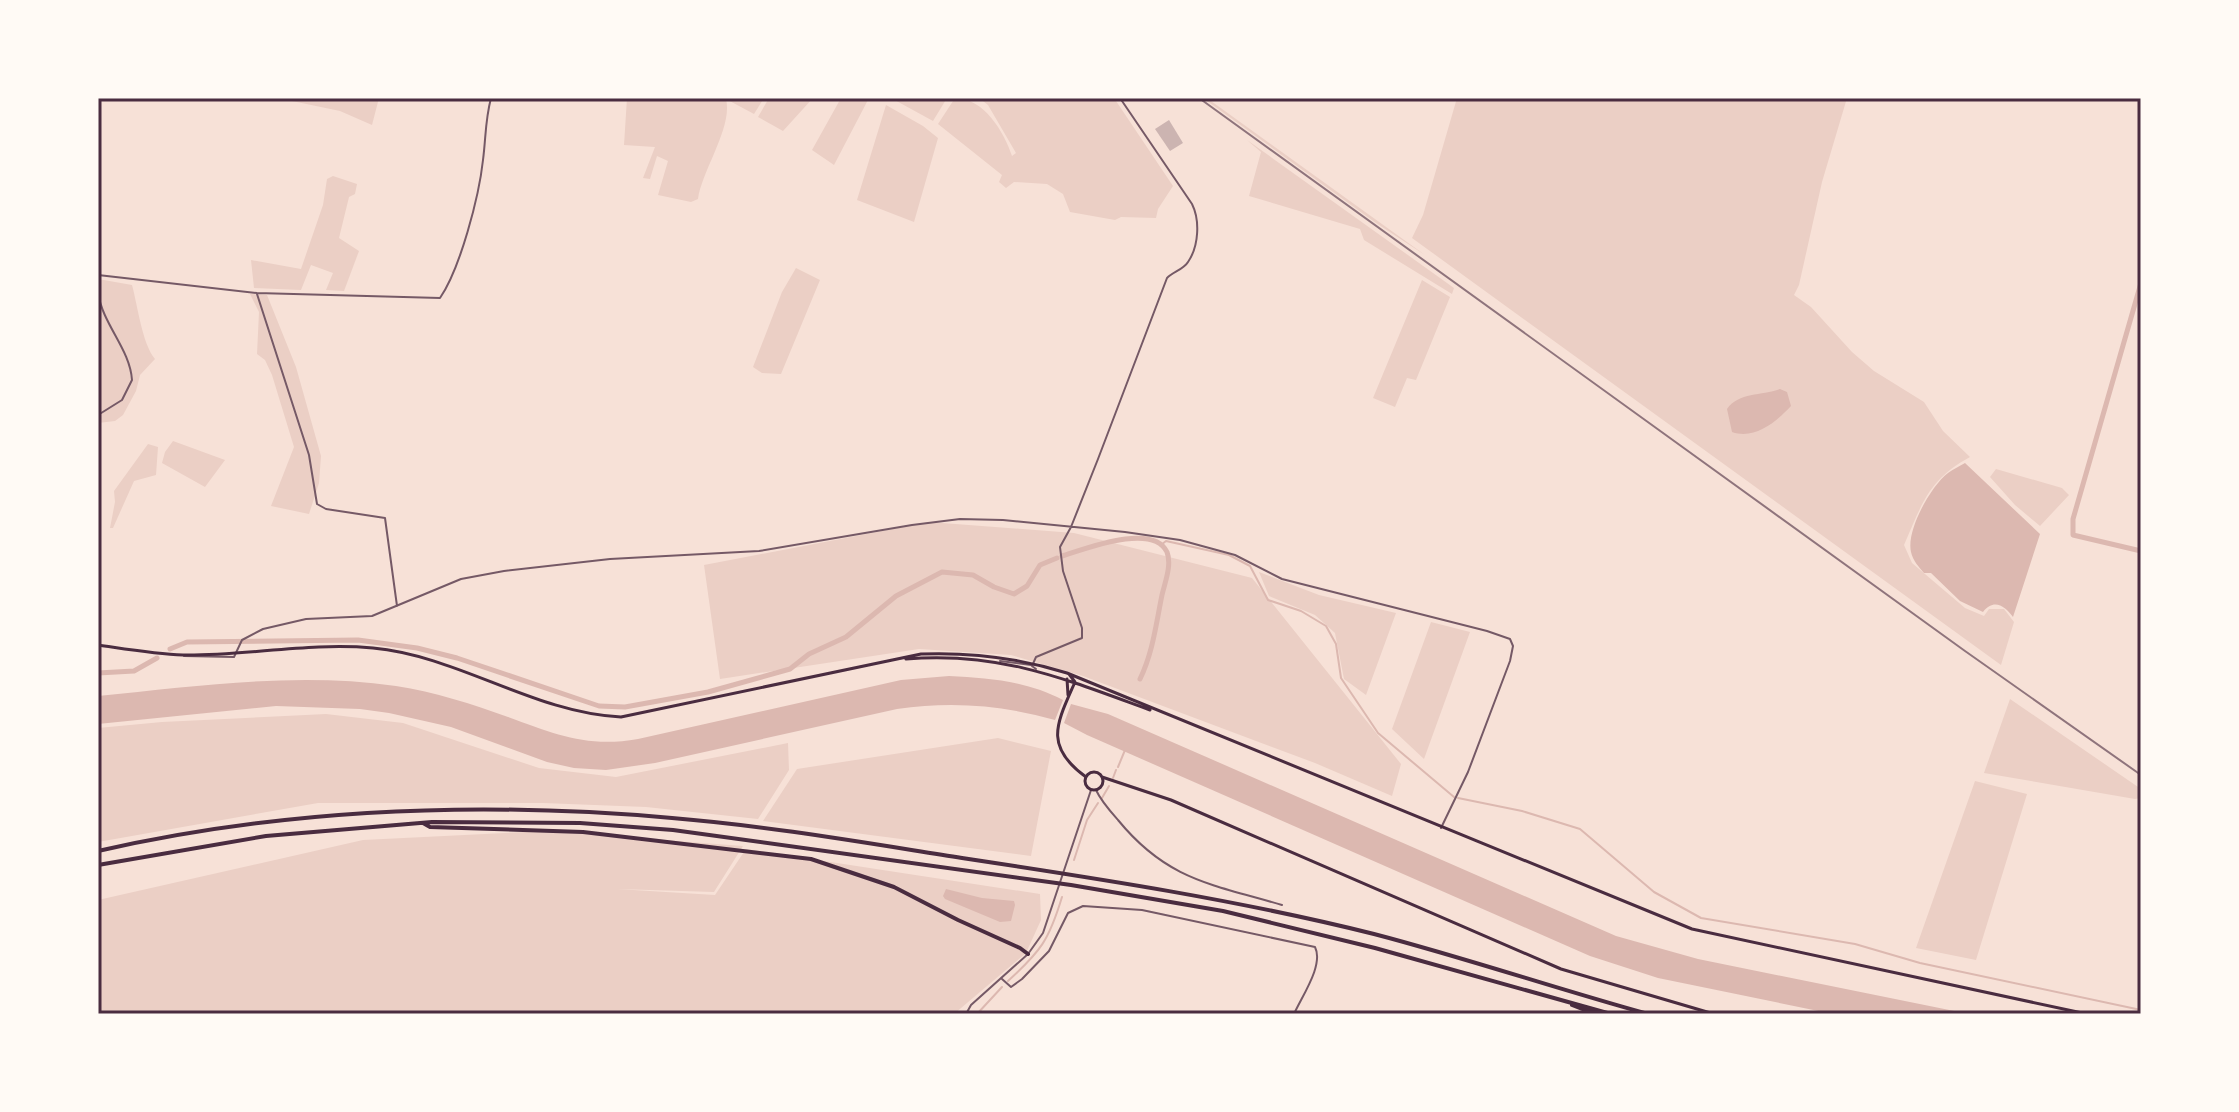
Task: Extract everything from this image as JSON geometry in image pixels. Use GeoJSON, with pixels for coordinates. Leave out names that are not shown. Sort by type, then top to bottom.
{"type":"FeatureCollection","features":[{"type":"Feature","properties":{"kind":"highway"},"geometry":{"type":"LineString","coordinates":[[98,851],[263,822],[346,814],[491,808],[675,818],[804,833],[1226,900],[1376,935],[1648,1014]]}},
{"type":"Feature","properties":{"kind":"highway"},"geometry":{"type":"LineString","coordinates":[[421,822],[430,827],[504,827],[610,834],[811,859],[894,887],[1028,954]]}},
{"type":"Feature","properties":{"kind":"highway"},"geometry":{"type":"LineString","coordinates":[[98,865],[266,836],[421,822],[537,822],[673,830],[1071,885],[1270,922],[1611,1014]]}},
{"type":"Feature","properties":{"kind":"highway"},"geometry":{"type":"LineString","coordinates":[[1540,994],[1595,1014]]}},
{"type":"Feature","properties":{"kind":"main road"},"geometry":{"type":"LineString","coordinates":[[98,645],[174,654],[373,648],[404,653],[587,714],[621,717],[921,654],[954,653],[1034,666],[1067,673],[1692,929],[2087,1014]]}},
{"type":"Feature","properties":{"kind":"main road"},"geometry":{"type":"LineString","coordinates":[[886,660],[956,657],[1000,661],[1034,666],[1067,679],[1104,688]]}},
{"type":"Feature","properties":{"kind":"main road"},"geometry":{"type":"LineString","coordinates":[[1067,673],[1074,681],[1178,720]]}},
{"type":"Feature","properties":{"kind":"main road"},"geometry":{"type":"LineString","coordinates":[[1067,679],[1067,699]]}},
{"type":"Feature","properties":{"kind":"main road"},"geometry":{"type":"LineString","coordinates":[[1074,681],[1058,723],[1056,739],[1060,750],[1086,777],[1086,785],[1093,790],[1110,781]]}},
{"type":"Feature","properties":{"kind":"main road"},"geometry":{"type":"LineString","coordinates":[[1086,777],[1095,773],[1110,781],[1171,800],[1546,964],[1714,1014]]}},
{"type":"Feature","properties":{"kind":"main road"},"geometry":{"type":"LineString","coordinates":[[1102,777],[1102,784]]}},
{"type":"Feature","properties":{"kind":"street"},"geometry":{"type":"LineString","coordinates":[[98,277],[257,293],[440,298],[457,261],[479,183],[484,126],[491,98]]}},
{"type":"Feature","properties":{"kind":"street"},"geometry":{"type":"LineString","coordinates":[[1034,666],[1036,657],[1082,638],[1082,628],[1059,550],[1141,351],[1165,283],[1171,274],[1187,264],[1197,230],[1197,217],[1192,204],[1120,98]]}},
{"type":"Feature","properties":{"kind":"street"},"geometry":{"type":"LineString","coordinates":[[98,293],[101,309],[128,362],[132,377],[131,386],[122,400],[98,415]]}},
{"type":"Feature","properties":{"kind":"street"},"geometry":{"type":"LineString","coordinates":[[257,293],[309,455],[317,504],[326,509],[385,518],[397,606]]}},
{"type":"Feature","properties":{"kind":"street"},"geometry":{"type":"LineString","coordinates":[[237,652],[242,640],[263,629],[293,622],[372,616],[461,579],[529,568],[658,554],[759,551],[947,520],[1003,520],[1148,534],[1235,555],[1282,579],[1510,639],[1513,646],[1510,661],[1468,772],[1441,828]]}},
{"type":"Feature","properties":{"kind":"street"},"geometry":{"type":"LineString","coordinates":[[1093,790],[1138,843],[1169,867],[1202,882],[1282,905]]}},
{"type":"Feature","properties":{"kind":"street"},"geometry":{"type":"LineString","coordinates":[[966,1014],[971,1005],[1028,954],[1049,919],[1093,790]]}},
{"type":"Feature","properties":{"kind":"street"},"geometry":{"type":"LineString","coordinates":[[1002,979],[1011,987],[1022,979],[1049,951],[1066,917],[1075,909],[1088,906],[1142,910],[1315,947],[1318,952],[1317,965],[1294,1014]]}},
{"type":"Feature","properties":{"kind":"shaded area"},"geometry":{"type":"Polygon","coordinates":[[[294,98],[379,98],[372,125],[340,111],[292,101],[294,98]]]}},
{"type":"Feature","properties":{"kind":"shaded area"},"geometry":{"type":"Polygon","coordinates":[[[627,98],[764,98],[754,114],[726,99],[727,110],[721,135],[698,199],[691,202],[658,195],[668,161],[657,156],[650,179],[643,178],[655,147],[624,145],[627,98]]]}},
{"type":"Feature","properties":{"kind":"shaded area"},"geometry":{"type":"Polygon","coordinates":[[[769,98],[813,98],[783,131],[758,117],[769,98]]]}},
{"type":"Feature","properties":{"kind":"shaded area"},"geometry":{"type":"Polygon","coordinates":[[[841,98],[869,98],[834,165],[812,150],[841,98]]]}},
{"type":"Feature","properties":{"kind":"shaded area"},"geometry":{"type":"Polygon","coordinates":[[[891,98],[947,98],[933,121],[891,98]]]}},
{"type":"Feature","properties":{"kind":"shaded area"},"geometry":{"type":"Polygon","coordinates":[[[955,98],[984,110],[998,127],[1012,156],[1016,153],[988,105],[979,98],[1114,98],[1173,186],[1158,209],[1156,218],[1121,217],[1115,220],[1070,212],[1063,194],[1047,184],[1014,182],[1006,188],[999,182],[1002,175],[938,124],[955,98]]]}},
{"type":"Feature","properties":{"kind":"shaded area"},"geometry":{"type":"Polygon","coordinates":[[[1203,98],[1211,101],[1425,255],[1376,223],[1203,98]]]}},
{"type":"Feature","properties":{"kind":"shaded area"},"geometry":{"type":"Polygon","coordinates":[[[1457,98],[1847,98],[1794,295],[1811,307],[1874,371],[1924,402],[1943,431],[1970,457],[1935,484],[1904,545],[1912,563],[1965,608],[1984,616],[1989,609],[2004,609],[2014,622],[2001,665],[1412,238],[1423,215],[1457,98]]]}},
{"type":"Feature","properties":{"kind":"shaded area"},"geometry":{"type":"Polygon","coordinates":[[[886,105],[938,138],[914,222],[857,200],[886,105]]]}},
{"type":"Feature","properties":{"kind":"shaded area"},"geometry":{"type":"Polygon","coordinates":[[[1247,140],[1454,288],[1452,294],[1364,240],[1360,229],[1249,196],[1261,152],[1247,140]]]}},
{"type":"Feature","properties":{"kind":"shaded area"},"geometry":{"type":"Polygon","coordinates":[[[333,176],[357,184],[355,194],[349,197],[339,238],[359,251],[344,291],[326,290],[333,273],[311,265],[301,290],[254,288],[251,260],[301,269],[323,205],[327,179],[333,176]]]}},
{"type":"Feature","properties":{"kind":"shaded area"},"geometry":{"type":"Polygon","coordinates":[[[796,268],[820,280],[781,374],[762,373],[753,367],[782,292],[796,268]]]}},
{"type":"Feature","properties":{"kind":"shaded area"},"geometry":{"type":"Polygon","coordinates":[[[98,279],[132,285],[144,334],[155,359],[140,375],[136,391],[123,415],[115,421],[98,423],[98,279]]]}},
{"type":"Feature","properties":{"kind":"shaded area"},"geometry":{"type":"Polygon","coordinates":[[[1422,280],[1450,297],[1416,380],[1407,378],[1395,407],[1373,398],[1422,280]]]}},
{"type":"Feature","properties":{"kind":"shaded area"},"geometry":{"type":"Polygon","coordinates":[[[250,294],[267,295],[296,367],[321,456],[319,483],[309,514],[271,506],[294,447],[272,375],[265,360],[257,354],[259,312],[250,294]]]}},
{"type":"Feature","properties":{"kind":"shaded area"},"geometry":{"type":"Polygon","coordinates":[[[1780,389],[1787,392],[1791,406],[1779,418],[1757,432],[1732,432],[1727,409],[1732,404],[1744,397],[1780,389]]]}},
{"type":"Feature","properties":{"kind":"shaded area"},"geometry":{"type":"Polygon","coordinates":[[[173,441],[225,460],[205,487],[162,463],[173,441]]]}},
{"type":"Feature","properties":{"kind":"shaded area"},"geometry":{"type":"Polygon","coordinates":[[[148,444],[158,447],[156,475],[134,481],[113,528],[110,528],[114,491],[148,444]]]}},
{"type":"Feature","properties":{"kind":"shaded area"},"geometry":{"type":"Polygon","coordinates":[[[1965,463],[2040,534],[2013,617],[1999,605],[1991,605],[1983,612],[1960,601],[1931,573],[1924,573],[1912,555],[1912,532],[1928,498],[1941,479],[1965,463]]]}},
{"type":"Feature","properties":{"kind":"shaded area"},"geometry":{"type":"Polygon","coordinates":[[[1996,469],[2062,488],[2069,495],[2040,526],[2015,505],[1990,477],[1996,469]]]}},
{"type":"Feature","properties":{"kind":"shaded area"},"geometry":{"type":"Polygon","coordinates":[[[929,522],[1074,533],[1252,578],[1401,764],[1392,796],[1315,763],[1083,676],[1011,655],[919,649],[720,679],[704,565],[929,522]]]}},
{"type":"Feature","properties":{"kind":"shaded area"},"geometry":{"type":"Polygon","coordinates":[[[1259,572],[1319,595],[1396,613],[1366,695],[1344,679],[1335,633],[1315,615],[1269,596],[1259,572]]]}},
{"type":"Feature","properties":{"kind":"shaded area"},"geometry":{"type":"Polygon","coordinates":[[[1431,622],[1470,632],[1424,759],[1392,729],[1431,622]]]}},
{"type":"Feature","properties":{"kind":"shaded area"},"geometry":{"type":"Polygon","coordinates":[[[949,676],[1008,682],[1063,700],[1055,720],[977,706],[937,705],[897,709],[655,763],[606,770],[547,762],[451,727],[360,709],[276,706],[98,724],[98,696],[247,682],[321,680],[396,686],[439,695],[572,738],[603,742],[638,739],[901,680],[949,676]]]}},
{"type":"Feature","properties":{"kind":"shaded area"},"geometry":{"type":"Polygon","coordinates":[[[2010,699],[2141,789],[2141,798],[1984,773],[2010,699]]]}},
{"type":"Feature","properties":{"kind":"shaded area"},"geometry":{"type":"Polygon","coordinates":[[[1071,704],[1108,714],[1616,936],[1698,959],[1969,1014],[1833,1014],[1658,978],[1590,956],[1087,735],[1064,723],[1071,704]]]}},
{"type":"Feature","properties":{"kind":"shaded area"},"geometry":{"type":"Polygon","coordinates":[[[326,714],[403,723],[539,768],[616,777],[788,743],[789,770],[758,819],[646,807],[543,803],[318,803],[98,842],[98,728],[326,714]]]}},
{"type":"Feature","properties":{"kind":"shaded area"},"geometry":{"type":"Polygon","coordinates":[[[998,738],[1051,751],[1031,856],[763,821],[797,769],[998,738]]]}},
{"type":"Feature","properties":{"kind":"shaded area"},"geometry":{"type":"Polygon","coordinates":[[[1975,781],[2027,794],[1976,960],[1916,948],[1975,781]]]}},
{"type":"Feature","properties":{"kind":"shaded area"},"geometry":{"type":"Polygon","coordinates":[[[544,831],[743,846],[714,892],[617,889],[715,895],[746,849],[1040,894],[1041,920],[1026,953],[954,1014],[98,1014],[98,900],[363,840],[544,831]]]}},
{"type":"Feature","properties":{"kind":"shaded area"},"geometry":{"type":"Polygon","coordinates":[[[946,889],[982,898],[1014,901],[1011,921],[1000,922],[945,899],[946,889]]]}},
{"type":"Feature","properties":{"kind":"building"},"geometry":{"type":"Polygon","coordinates":[[[1169,120],[1183,143],[1170,151],[1155,129],[1169,120]]]}},
{"type":"Feature","properties":{"kind":"waterway"},"geometry":{"type":"LineString","coordinates":[[2141,283],[2073,519],[2073,535],[2141,551]]}},
{"type":"Feature","properties":{"kind":"waterway"},"geometry":{"type":"LineString","coordinates":[[1062,556],[1134,538],[1159,543],[1167,552],[1168,574],[1151,648],[1140,679]]}},
{"type":"Feature","properties":{"kind":"waterway"},"geometry":{"type":"LineString","coordinates":[[1161,545],[1166,541],[1229,555],[1250,566],[1268,600],[1301,611],[1326,626],[1336,644],[1341,678],[1378,733],[1454,797]]}},
{"type":"Feature","properties":{"kind":"waterway"},"geometry":{"type":"LineString","coordinates":[[170,649],[187,642],[358,640],[417,648],[457,658],[599,706],[625,707],[708,692],[790,669],[809,654],[846,637],[896,596],[942,572],[973,575],[1014,594],[1027,586],[1040,565],[1057,558]]}},
{"type":"Feature","properties":{"kind":"waterway"},"geometry":{"type":"LineString","coordinates":[[98,673],[134,671],[157,658]]}},
{"type":"Feature","properties":{"kind":"waterway"},"geometry":{"type":"LineString","coordinates":[[1118,767],[1125,750]]}},
{"type":"Feature","properties":{"kind":"waterway"},"geometry":{"type":"LineString","coordinates":[[1113,778],[1116,770]]}},
{"type":"Feature","properties":{"kind":"waterway"},"geometry":{"type":"LineString","coordinates":[[1102,798],[1109,786]]}},
{"type":"Feature","properties":{"kind":"waterway"},"geometry":{"type":"LineString","coordinates":[[1458,798],[1522,811],[1580,829],[1654,892],[1701,918],[1855,944],[1920,963],[2141,1010]]}},
{"type":"Feature","properties":{"kind":"waterway"},"geometry":{"type":"LineString","coordinates":[[1074,860],[1087,820],[1098,803]]}},
{"type":"Feature","properties":{"kind":"waterway"},"geometry":{"type":"LineString","coordinates":[[1008,981],[1042,944],[1062,897]]}},
{"type":"Feature","properties":{"kind":"waterway"},"geometry":{"type":"LineString","coordinates":[[977,1014],[1002,987]]}},
{"type":"Feature","properties":{"kind":"railway"},"geometry":{"type":"LineString","coordinates":[[1199,98],[2141,775]]}}]}
